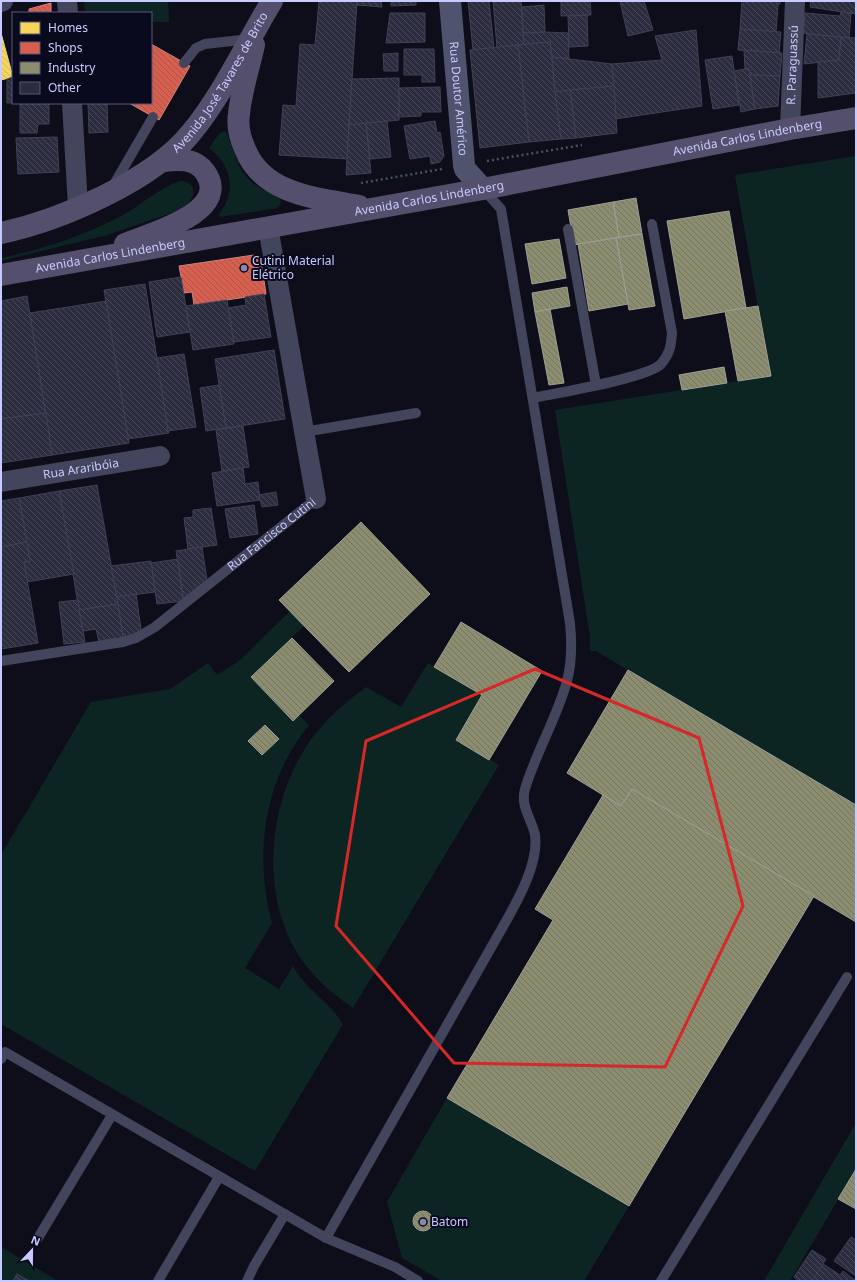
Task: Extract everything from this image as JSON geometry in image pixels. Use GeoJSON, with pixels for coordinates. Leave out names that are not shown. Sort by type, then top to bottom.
{"type":"FeatureCollection","features":[{"type":"Feature","properties":{"kind":"main road","name":"Avenida José Tavares de Brito"},"geometry":{"type":"LineString","coordinates":[[163,160],[177,148],[202,119],[272,1]]}},
{"type":"Feature","properties":{"kind":"main road"},"geometry":{"type":"LineString","coordinates":[[255,30],[238,115],[240,135],[247,155],[264,177],[288,190],[370,208]]}},
{"type":"Feature","properties":{"kind":"main road","name":"Avenida Carlos Lindenberg"},"geometry":{"type":"LineString","coordinates":[[1,275],[483,189],[790,129],[856,118]]}},
{"type":"Feature","properties":{"kind":"main road"},"geometry":{"type":"LineString","coordinates":[[2,232],[64,214],[132,181],[163,160],[186,160],[200,167],[206,173],[210,188],[209,197],[204,206],[183,220],[82,261]]}},
{"type":"Feature","properties":{"kind":"street"},"geometry":{"type":"LineString","coordinates":[[67,1],[68,12]]}},
{"type":"Feature","properties":{"kind":"street","name":"Rua Doutor Américo"},"geometry":{"type":"LineString","coordinates":[[450,1],[464,165],[465,169],[483,189]]}},
{"type":"Feature","properties":{"kind":"street","name":"R. Paraguassú"},"geometry":{"type":"LineString","coordinates":[[790,129],[795,1]]}},
{"type":"Feature","properties":{"kind":"street"},"geometry":{"type":"LineString","coordinates":[[72,104],[78,207]]}},
{"type":"Feature","properties":{"kind":"street","name":"Rua Fancisco Cutini"},"geometry":{"type":"LineString","coordinates":[[268,227],[316,499]]}},
{"type":"Feature","properties":{"kind":"street","name":"Rua Araribóia"},"geometry":{"type":"LineString","coordinates":[[1,482],[160,456]]}},
{"type":"Feature","properties":{"kind":"lane"},"geometry":{"type":"LineString","coordinates":[[184,63],[196,48],[255,30]]}},
{"type":"Feature","properties":{"kind":"lane"},"geometry":{"type":"LineString","coordinates":[[110,191],[153,117]]}},
{"type":"Feature","properties":{"kind":"lane"},"geometry":{"type":"LineString","coordinates":[[326,1238],[513,909],[534,858],[536,840],[524,808],[524,790],[567,680],[572,642],[570,623],[501,209],[483,189]]}},
{"type":"Feature","properties":{"kind":"lane"},"geometry":{"type":"LineString","coordinates":[[533,398],[643,374],[660,365],[671,350],[672,333],[652,224]]}},
{"type":"Feature","properties":{"kind":"lane"},"geometry":{"type":"LineString","coordinates":[[568,229],[596,385]]}},
{"type":"Feature","properties":{"kind":"lane"},"geometry":{"type":"LineString","coordinates":[[304,432],[416,413]]}},
{"type":"Feature","properties":{"kind":"lane","name":"Rua Fancisco Cutini"},"geometry":{"type":"LineString","coordinates":[[1,661],[123,642],[136,638],[155,627],[316,499]]}},
{"type":"Feature","properties":{"kind":"lane"},"geometry":{"type":"LineString","coordinates":[[661,1281],[847,977]]}},
{"type":"Feature","properties":{"kind":"lane"},"geometry":{"type":"LineString","coordinates":[[1,1059],[5,1052],[326,1238],[395,1267],[418,1281]]}},
{"type":"Feature","properties":{"kind":"lane"},"geometry":{"type":"LineString","coordinates":[[38,1238],[112,1114]]}},
{"type":"Feature","properties":{"kind":"lane"},"geometry":{"type":"LineString","coordinates":[[158,1281],[219,1177]]}},
{"type":"Feature","properties":{"kind":"lane"},"geometry":{"type":"LineString","coordinates":[[247,1281],[254,1266],[285,1214]]}},
{"type":"Feature","properties":{"kind":"highlighted area"},"geometry":{"type":"Polygon","coordinates":[[[535,669],[699,738],[743,906],[665,1067],[454,1063],[336,926],[366,741],[535,669]]]}},
{"type":"Feature","properties":{"kind":"green space"},"geometry":{"type":"Polygon","coordinates":[[[84,1],[168,1],[169,22],[152,22],[152,12],[85,12],[84,1]]]}},
{"type":"Feature","properties":{"kind":"green space"},"geometry":{"type":"Polygon","coordinates":[[[225,131],[238,164],[244,174],[257,186],[279,199],[281,203],[277,208],[220,217],[219,214],[225,206],[228,197],[230,188],[229,179],[223,162],[209,148],[219,134],[225,131]]]}},
{"type":"Feature","properties":{"kind":"green space"},"geometry":{"type":"Polygon","coordinates":[[[856,156],[856,805],[596,651],[590,651],[590,637],[555,410],[770,376],[735,175],[856,156]]]}},
{"type":"Feature","properties":{"kind":"green space"},"geometry":{"type":"Polygon","coordinates":[[[180,181],[190,184],[193,187],[194,193],[189,203],[180,210],[107,235],[1,261],[1,258],[49,246],[110,222],[180,181]]]}},
{"type":"Feature","properties":{"kind":"green space"},"geometry":{"type":"Polygon","coordinates":[[[290,611],[304,626],[251,677],[293,721],[299,715],[309,725],[293,747],[281,770],[272,794],[266,820],[264,871],[272,923],[245,968],[279,989],[293,966],[304,982],[338,1016],[343,1024],[255,1171],[1,1024],[1,855],[91,702],[170,689],[208,663],[217,675],[239,661],[290,611]],[[265,725],[248,741],[262,755],[279,739],[265,725]]]}},
{"type":"Feature","properties":{"kind":"green space"},"geometry":{"type":"Polygon","coordinates":[[[428,663],[482,695],[456,740],[499,765],[353,1008],[333,993],[315,976],[304,963],[289,937],[279,909],[274,879],[274,849],[278,818],[286,789],[297,762],[313,737],[331,716],[366,687],[401,707],[428,663]]]}},
{"type":"Feature","properties":{"kind":"green space"},"geometry":{"type":"Polygon","coordinates":[[[447,1098],[629,1206],[584,1281],[442,1281],[402,1258],[387,1202],[447,1098]],[[421,1211],[414,1216],[413,1224],[417,1230],[423,1232],[431,1228],[433,1220],[429,1213],[421,1211]]]}},
{"type":"Feature","properties":{"kind":"green space"},"geometry":{"type":"Polygon","coordinates":[[[856,1123],[856,1169],[790,1281],[764,1281],[856,1123]]]}},
{"type":"Feature","properties":{"kind":"green space"},"geometry":{"type":"Polygon","coordinates":[[[1,1247],[58,1281],[1,1281],[1,1247]]]}},
{"type":"Feature","properties":{"kind":"building: Homes"},"geometry":{"type":"Polygon","coordinates":[[[1,33],[12,77],[1,80],[1,33]]]}},
{"type":"Feature","properties":{"kind":"building: Shops"},"geometry":{"type":"Polygon","coordinates":[[[51,3],[51,12],[29,12],[29,9],[51,3]]]}},
{"type":"Feature","properties":{"kind":"building: Shops"},"geometry":{"type":"Polygon","coordinates":[[[152,45],[190,66],[159,120],[131,104],[152,104],[152,45]]]}},
{"type":"Feature","properties":{"kind":"building: Shops"},"geometry":{"type":"Polygon","coordinates":[[[254,255],[261,259],[266,294],[194,305],[192,292],[184,293],[179,266],[254,255]]]}},
{"type":"Feature","properties":{"kind":"building: Industry"},"geometry":{"type":"Polygon","coordinates":[[[636,198],[642,234],[619,237],[613,202],[636,198]]]}},
{"type":"Feature","properties":{"kind":"building: Industry"},"geometry":{"type":"Polygon","coordinates":[[[613,202],[619,237],[574,245],[568,210],[613,202]]]}},
{"type":"Feature","properties":{"kind":"building: Industry"},"geometry":{"type":"Polygon","coordinates":[[[729,211],[746,308],[684,319],[667,221],[729,211]]]}},
{"type":"Feature","properties":{"kind":"building: Industry"},"geometry":{"type":"Polygon","coordinates":[[[642,234],[655,306],[629,310],[616,238],[642,234]]]}},
{"type":"Feature","properties":{"kind":"building: Industry"},"geometry":{"type":"Polygon","coordinates":[[[616,238],[628,304],[589,311],[578,244],[616,238]]]}},
{"type":"Feature","properties":{"kind":"building: Industry"},"geometry":{"type":"Polygon","coordinates":[[[559,239],[566,278],[532,284],[525,244],[559,239]]]}},
{"type":"Feature","properties":{"kind":"building: Industry"},"geometry":{"type":"Polygon","coordinates":[[[567,287],[570,306],[535,312],[532,293],[567,287]]]}},
{"type":"Feature","properties":{"kind":"building: Industry"},"geometry":{"type":"Polygon","coordinates":[[[758,306],[771,376],[738,381],[725,311],[758,306]]]}},
{"type":"Feature","properties":{"kind":"building: Industry"},"geometry":{"type":"Polygon","coordinates":[[[550,309],[564,383],[549,385],[535,312],[550,309]]]}},
{"type":"Feature","properties":{"kind":"building: Industry"},"geometry":{"type":"Polygon","coordinates":[[[724,367],[727,383],[682,390],[679,375],[724,367]]]}},
{"type":"Feature","properties":{"kind":"building: Industry"},"geometry":{"type":"Polygon","coordinates":[[[361,522],[430,594],[349,672],[279,600],[361,522]]]}},
{"type":"Feature","properties":{"kind":"building: Industry"},"geometry":{"type":"Polygon","coordinates":[[[461,622],[542,671],[489,760],[456,740],[482,695],[434,667],[461,622]]]}},
{"type":"Feature","properties":{"kind":"building: Industry"},"geometry":{"type":"Polygon","coordinates":[[[292,638],[334,681],[293,721],[251,677],[292,638]]]}},
{"type":"Feature","properties":{"kind":"building: Industry"},"geometry":{"type":"Polygon","coordinates":[[[628,670],[856,805],[856,922],[632,789],[621,806],[567,773],[628,670]]]}},
{"type":"Feature","properties":{"kind":"building: Industry"},"geometry":{"type":"Polygon","coordinates":[[[265,725],[279,739],[262,755],[248,741],[265,725]]]}},
{"type":"Feature","properties":{"kind":"building: Industry"},"geometry":{"type":"Polygon","coordinates":[[[632,789],[814,896],[629,1206],[447,1098],[553,920],[535,909],[603,795],[621,806],[632,789]]]}},
{"type":"Feature","properties":{"kind":"building: Industry"},"geometry":{"type":"Polygon","coordinates":[[[856,1169],[856,1209],[838,1199],[856,1169]]]}},
{"type":"Feature","properties":{"kind":"building: Industry","name":"Batom"},"geometry":{"type":"Polygon","coordinates":[[[423,1211],[430,1214],[433,1221],[430,1228],[423,1231],[416,1228],[413,1221],[416,1214],[423,1211]]]}},
{"type":"Feature","properties":{"kind":"building: Other"},"geometry":{"type":"Polygon","coordinates":[[[319,1],[357,1],[347,159],[279,155],[283,105],[296,106],[300,44],[315,45],[319,1]]]}},
{"type":"Feature","properties":{"kind":"building: Other"},"geometry":{"type":"Polygon","coordinates":[[[357,1],[381,1],[382,7],[357,5],[357,1]]]}},
{"type":"Feature","properties":{"kind":"building: Other"},"geometry":{"type":"Polygon","coordinates":[[[391,1],[416,1],[416,5],[391,6],[391,1]]]}},
{"type":"Feature","properties":{"kind":"building: Other"},"geometry":{"type":"Polygon","coordinates":[[[468,1],[489,1],[494,48],[473,50],[468,1]]]}},
{"type":"Feature","properties":{"kind":"building: Other"},"geometry":{"type":"Polygon","coordinates":[[[493,1],[521,1],[524,44],[497,48],[493,1]]]}},
{"type":"Feature","properties":{"kind":"building: Other"},"geometry":{"type":"Polygon","coordinates":[[[561,1],[590,1],[591,15],[561,16],[561,1]]]}},
{"type":"Feature","properties":{"kind":"building: Other"},"geometry":{"type":"Polygon","coordinates":[[[620,1],[644,1],[653,30],[628,36],[620,1]]]}},
{"type":"Feature","properties":{"kind":"building: Other"},"geometry":{"type":"Polygon","coordinates":[[[742,1],[780,1],[780,4],[778,4],[776,32],[740,29],[742,1]]]}},
{"type":"Feature","properties":{"kind":"building: Other"},"geometry":{"type":"Polygon","coordinates":[[[811,1],[856,1],[856,14],[810,7],[811,1]]]}},
{"type":"Feature","properties":{"kind":"building: Other"},"geometry":{"type":"Polygon","coordinates":[[[544,5],[545,32],[523,33],[522,7],[544,5]]]}},
{"type":"Feature","properties":{"kind":"building: Other"},"geometry":{"type":"Polygon","coordinates":[[[841,12],[851,13],[849,38],[803,33],[805,13],[840,16],[841,12]]]}},
{"type":"Feature","properties":{"kind":"building: Other"},"geometry":{"type":"Polygon","coordinates":[[[390,13],[425,13],[425,42],[386,43],[390,13]]]}},
{"type":"Feature","properties":{"kind":"building: Other"},"geometry":{"type":"Polygon","coordinates":[[[587,15],[588,46],[569,47],[568,16],[587,15]]]}},
{"type":"Feature","properties":{"kind":"building: Other"},"geometry":{"type":"Polygon","coordinates":[[[740,29],[781,32],[779,53],[738,50],[740,29]]]}},
{"type":"Feature","properties":{"kind":"building: Other"},"geometry":{"type":"Polygon","coordinates":[[[696,30],[702,106],[615,119],[612,64],[662,60],[655,36],[696,30]]]}},
{"type":"Feature","properties":{"kind":"building: Other"},"geometry":{"type":"Polygon","coordinates":[[[523,33],[568,33],[569,59],[552,57],[550,42],[524,44],[523,33]]]}},
{"type":"Feature","properties":{"kind":"building: Other"},"geometry":{"type":"Polygon","coordinates":[[[807,34],[841,37],[839,60],[804,64],[807,34]]]}},
{"type":"Feature","properties":{"kind":"building: Other"},"geometry":{"type":"Polygon","coordinates":[[[841,37],[856,38],[856,93],[818,98],[818,62],[839,60],[841,37]]]}},
{"type":"Feature","properties":{"kind":"building: Other"},"geometry":{"type":"Polygon","coordinates":[[[550,42],[561,139],[529,142],[518,45],[550,42]]]}},
{"type":"Feature","properties":{"kind":"building: Other"},"geometry":{"type":"Polygon","coordinates":[[[518,45],[529,142],[480,148],[470,50],[518,45]]]}},
{"type":"Feature","properties":{"kind":"building: Other"},"geometry":{"type":"Polygon","coordinates":[[[404,49],[434,49],[435,82],[422,82],[422,75],[404,75],[404,49]]]}},
{"type":"Feature","properties":{"kind":"building: Other"},"geometry":{"type":"Polygon","coordinates":[[[744,50],[782,53],[780,76],[750,75],[749,69],[745,69],[744,50]]]}},
{"type":"Feature","properties":{"kind":"building: Other"},"geometry":{"type":"Polygon","coordinates":[[[398,53],[398,71],[384,71],[383,54],[398,53]]]}},
{"type":"Feature","properties":{"kind":"building: Other"},"geometry":{"type":"Polygon","coordinates":[[[732,56],[739,105],[713,109],[705,60],[732,56]]]}},
{"type":"Feature","properties":{"kind":"building: Other"},"geometry":{"type":"Polygon","coordinates":[[[552,57],[612,64],[614,86],[555,92],[552,57]]]}},
{"type":"Feature","properties":{"kind":"building: Other"},"geometry":{"type":"Polygon","coordinates":[[[749,69],[755,109],[741,112],[734,71],[749,69]]]}},
{"type":"Feature","properties":{"kind":"building: Other"},"geometry":{"type":"Polygon","coordinates":[[[750,75],[780,76],[778,106],[755,109],[750,75]]]}},
{"type":"Feature","properties":{"kind":"building: Other"},"geometry":{"type":"Polygon","coordinates":[[[12,77],[12,103],[7,103],[7,79],[12,77]]]}},
{"type":"Feature","properties":{"kind":"building: Other"},"geometry":{"type":"Polygon","coordinates":[[[399,78],[399,120],[349,125],[352,79],[399,78]]]}},
{"type":"Feature","properties":{"kind":"building: Other"},"geometry":{"type":"Polygon","coordinates":[[[614,86],[617,133],[576,138],[570,90],[614,86]]]}},
{"type":"Feature","properties":{"kind":"building: Other"},"geometry":{"type":"Polygon","coordinates":[[[440,87],[441,112],[421,112],[421,116],[399,117],[399,88],[440,87]]]}},
{"type":"Feature","properties":{"kind":"building: Other"},"geometry":{"type":"Polygon","coordinates":[[[570,90],[576,138],[561,139],[555,92],[570,90]]]}},
{"type":"Feature","properties":{"kind":"building: Other"},"geometry":{"type":"Polygon","coordinates":[[[20,104],[49,104],[49,124],[38,124],[37,133],[20,133],[20,104]]]}},
{"type":"Feature","properties":{"kind":"building: Other"},"geometry":{"type":"Polygon","coordinates":[[[88,104],[107,104],[108,132],[89,133],[88,104]]]}},
{"type":"Feature","properties":{"kind":"building: Other"},"geometry":{"type":"Polygon","coordinates":[[[387,121],[391,157],[370,159],[366,123],[387,121]]]}},
{"type":"Feature","properties":{"kind":"building: Other"},"geometry":{"type":"Polygon","coordinates":[[[435,121],[437,133],[440,132],[444,156],[440,162],[431,164],[430,156],[410,159],[404,126],[435,121]]]}},
{"type":"Feature","properties":{"kind":"building: Other"},"geometry":{"type":"Polygon","coordinates":[[[366,123],[371,173],[346,175],[349,125],[366,123]]]}},
{"type":"Feature","properties":{"kind":"building: Other"},"geometry":{"type":"Polygon","coordinates":[[[57,137],[59,172],[18,174],[16,138],[57,137]]]}},
{"type":"Feature","properties":{"kind":"building: Other"},"geometry":{"type":"Polygon","coordinates":[[[181,277],[190,332],[157,337],[149,282],[181,277]]]}},
{"type":"Feature","properties":{"kind":"building: Other"},"geometry":{"type":"Polygon","coordinates":[[[145,284],[169,433],[128,439],[104,290],[145,284]]]}},
{"type":"Feature","properties":{"kind":"building: Other"},"geometry":{"type":"Polygon","coordinates":[[[264,294],[271,337],[234,342],[228,308],[246,305],[245,297],[264,294]]]}},
{"type":"Feature","properties":{"kind":"building: Other"},"geometry":{"type":"Polygon","coordinates":[[[27,296],[46,413],[1,419],[1,301],[27,296]]]}},
{"type":"Feature","properties":{"kind":"building: Other"},"geometry":{"type":"Polygon","coordinates":[[[227,300],[234,344],[193,350],[186,306],[227,300]]]}},
{"type":"Feature","properties":{"kind":"building: Other"},"geometry":{"type":"Polygon","coordinates":[[[106,301],[129,443],[52,455],[30,313],[106,301]]]}},
{"type":"Feature","properties":{"kind":"building: Other"},"geometry":{"type":"Polygon","coordinates":[[[274,350],[285,419],[226,428],[215,359],[274,350]]]}},
{"type":"Feature","properties":{"kind":"building: Other"},"geometry":{"type":"Polygon","coordinates":[[[184,354],[196,427],[168,431],[157,358],[184,354]]]}},
{"type":"Feature","properties":{"kind":"building: Other"},"geometry":{"type":"Polygon","coordinates":[[[219,385],[226,428],[206,431],[200,388],[219,385]]]}},
{"type":"Feature","properties":{"kind":"building: Other"},"geometry":{"type":"Polygon","coordinates":[[[46,413],[52,455],[1,463],[1,419],[46,413]]]}},
{"type":"Feature","properties":{"kind":"building: Other"},"geometry":{"type":"Polygon","coordinates":[[[243,426],[249,467],[222,471],[216,430],[243,426]]]}},
{"type":"Feature","properties":{"kind":"building: Other"},"geometry":{"type":"Polygon","coordinates":[[[243,468],[245,484],[258,482],[260,500],[217,506],[212,473],[243,468]]]}},
{"type":"Feature","properties":{"kind":"building: Other"},"geometry":{"type":"Polygon","coordinates":[[[97,485],[118,604],[79,610],[59,491],[97,485]]]}},
{"type":"Feature","properties":{"kind":"building: Other"},"geometry":{"type":"Polygon","coordinates":[[[59,491],[74,574],[27,582],[24,562],[30,561],[19,498],[59,491]]]}},
{"type":"Feature","properties":{"kind":"building: Other"},"geometry":{"type":"Polygon","coordinates":[[[276,492],[278,505],[262,507],[259,495],[276,492]]]}},
{"type":"Feature","properties":{"kind":"building: Other"},"geometry":{"type":"Polygon","coordinates":[[[19,498],[27,542],[1,547],[1,501],[19,498]]]}},
{"type":"Feature","properties":{"kind":"building: Other"},"geometry":{"type":"Polygon","coordinates":[[[254,505],[258,534],[230,538],[225,509],[254,505]]]}},
{"type":"Feature","properties":{"kind":"building: Other"},"geometry":{"type":"Polygon","coordinates":[[[211,508],[217,545],[188,549],[184,518],[193,517],[193,510],[211,508]]]}},
{"type":"Feature","properties":{"kind":"building: Other"},"geometry":{"type":"Polygon","coordinates":[[[27,542],[30,561],[24,562],[38,643],[1,649],[1,547],[27,542]]]}},
{"type":"Feature","properties":{"kind":"building: Other"},"geometry":{"type":"Polygon","coordinates":[[[202,547],[207,580],[184,600],[176,551],[202,547]]]}},
{"type":"Feature","properties":{"kind":"building: Other"},"geometry":{"type":"Polygon","coordinates":[[[178,559],[183,601],[157,604],[151,563],[178,559]]]}},
{"type":"Feature","properties":{"kind":"building: Other"},"geometry":{"type":"Polygon","coordinates":[[[151,561],[155,592],[117,597],[111,566],[151,561]]]}},
{"type":"Feature","properties":{"kind":"building: Other"},"geometry":{"type":"Polygon","coordinates":[[[136,594],[141,629],[134,635],[123,638],[117,597],[136,594]]]}},
{"type":"Feature","properties":{"kind":"building: Other"},"geometry":{"type":"Polygon","coordinates":[[[78,600],[85,642],[64,644],[59,602],[78,600]]]}},
{"type":"Feature","properties":{"kind":"building: Other"},"geometry":{"type":"Polygon","coordinates":[[[118,604],[123,638],[99,642],[96,629],[83,631],[79,610],[118,604]]]}},
{"type":"Feature","properties":{"kind":"building: Other"},"geometry":{"type":"Polygon","coordinates":[[[851,1237],[856,1240],[856,1276],[834,1261],[851,1237]]]}},
{"type":"Feature","properties":{"kind":"building: Other"},"geometry":{"type":"Polygon","coordinates":[[[812,1250],[826,1259],[812,1281],[799,1281],[794,1277],[812,1250]]]}},
{"type":"Feature","properties":{"kind":"building: Other"},"geometry":{"type":"Polygon","coordinates":[[[823,1264],[840,1275],[843,1271],[856,1281],[812,1281],[823,1264]]]}},
{"type":"Feature","properties":{"kind":"building: Other"},"geometry":{"type":"Polygon","coordinates":[[[17,1274],[29,1281],[13,1281],[17,1274]]]}},
{"type":"Feature","properties":{"kind":"place","name":"Cutini Material Elétrico"},"geometry":{"type":"Point","coordinates":[244,268]}},
{"type":"Feature","properties":{"kind":"place","name":"Batom"},"geometry":{"type":"Point","coordinates":[423,1222]}}]}
